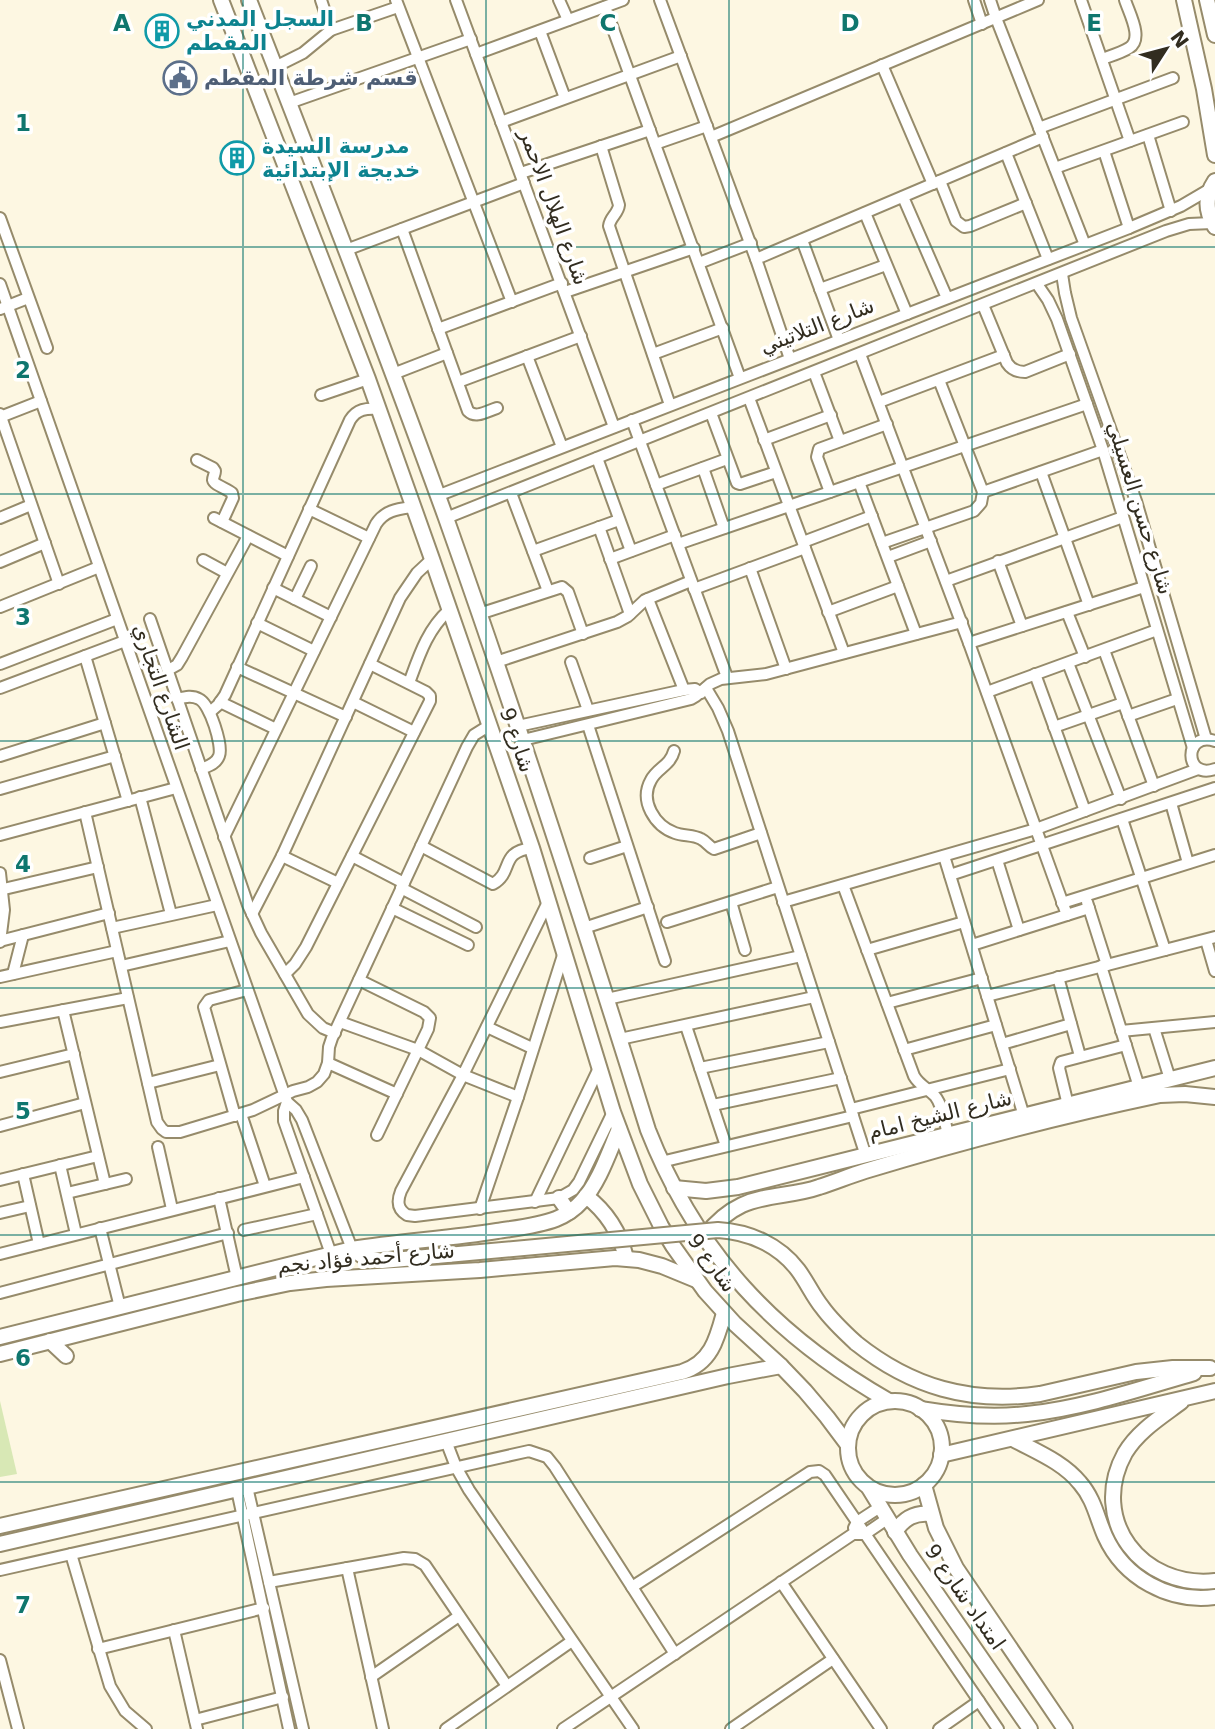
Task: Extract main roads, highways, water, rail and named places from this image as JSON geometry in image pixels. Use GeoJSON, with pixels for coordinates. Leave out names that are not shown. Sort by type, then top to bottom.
{"type":"FeatureCollection","features":[{"type":"Feature","properties":{"kind":"main road","name":"شارع 9"},"geometry":{"type":"LineString","coordinates":[[221,0],[368,379],[432,559],[532,848],[631,1162],[650,1205],[696,1280],[724,1313],[781,1366],[816,1404],[848,1446]]}},
{"type":"Feature","properties":{"kind":"main road","name":"شارع 9"},"geometry":{"type":"LineString","coordinates":[[249,0],[446,518],[521,733],[648,1130],[661,1161],[674,1188],[705,1237],[738,1281],[789,1333],[838,1370],[889,1401]]}},
{"type":"Feature","properties":{"kind":"main road"},"geometry":{"type":"LineString","coordinates":[[1184,0],[1204,89],[1215,155]]}},
{"type":"Feature","properties":{"kind":"main road"},"geometry":{"type":"LineString","coordinates":[[1207,0],[1215,35]]}},
{"type":"Feature","properties":{"kind":"main road"},"geometry":{"type":"LineString","coordinates":[[1212,185],[1207,210],[1214,225]]}},
{"type":"Feature","properties":{"kind":"main road","name":"شارع الشيخ امام"},"geometry":{"type":"LineString","coordinates":[[674,1188],[706,1191],[727,1189],[1215,1068]]}},
{"type":"Feature","properties":{"kind":"main road","name":"شارع الشيخ امام"},"geometry":{"type":"LineString","coordinates":[[705,1237],[722,1218],[744,1204],[800,1193],[918,1155],[1135,1100],[1172,1094],[1215,1097]]}},
{"type":"Feature","properties":{"kind":"main road","name":"شارع أحمد فؤاد نجم"},"geometry":{"type":"LineString","coordinates":[[0,1337],[352,1249],[508,1230],[548,1222],[569,1212],[586,1196],[619,1129]]}},
{"type":"Feature","properties":{"kind":"main road"},"geometry":{"type":"LineString","coordinates":[[800,1193],[798,1184],[801,1172]]}},
{"type":"Feature","properties":{"kind":"main road"},"geometry":{"type":"LineString","coordinates":[[586,1196],[602,1210],[615,1228],[626,1258]]}},
{"type":"Feature","properties":{"kind":"main road"},"geometry":{"type":"LineString","coordinates":[[559,1198],[569,1212]]}},
{"type":"Feature","properties":{"kind":"main road"},"geometry":{"type":"LineString","coordinates":[[352,1249],[366,1258],[382,1261],[729,1231],[752,1236],[773,1247],[790,1261],[838,1326],[882,1363],[927,1384],[958,1393],[991,1397],[1024,1396],[1118,1375],[1173,1368],[1213,1367]]}},
{"type":"Feature","properties":{"kind":"main road","name":"شارع أحمد فؤاد نجم"},"geometry":{"type":"LineString","coordinates":[[0,1354],[290,1283],[626,1258],[662,1265],[696,1280]]}},
{"type":"Feature","properties":{"kind":"main road"},"geometry":{"type":"LineString","coordinates":[[0,1544],[446,1441],[631,1391],[700,1363],[716,1342],[724,1313]]}},
{"type":"Feature","properties":{"kind":"main road"},"geometry":{"type":"LineString","coordinates":[[50,1341],[66,1356]]}},
{"type":"Feature","properties":{"kind":"main road"},"geometry":{"type":"LineString","coordinates":[[0,1526],[631,1391],[781,1366]]}},
{"type":"Feature","properties":{"kind":"main road"},"geometry":{"type":"LineString","coordinates":[[920,1409],[932,1419],[941,1440],[941,1455],[934,1474],[924,1485],[897,1495],[881,1493],[868,1487],[852,1469],[848,1446],[851,1429],[860,1416],[874,1406],[889,1401],[963,1415],[1028,1414],[1101,1400],[1213,1367]]}},
{"type":"Feature","properties":{"kind":"main road"},"geometry":{"type":"LineString","coordinates":[[941,1455],[1215,1391]]}},
{"type":"Feature","properties":{"kind":"main road"},"geometry":{"type":"LineString","coordinates":[[1186,1398],[1140,1434],[1126,1451],[1115,1481],[1115,1514],[1128,1544],[1152,1567],[1183,1580],[1215,1581]]}},
{"type":"Feature","properties":{"kind":"main road"},"geometry":{"type":"LineString","coordinates":[[1013,1439],[1058,1463],[1082,1485],[1093,1503],[1110,1545],[1132,1573],[1152,1586],[1175,1595],[1215,1597]]}},
{"type":"Feature","properties":{"kind":"main road","name":"امتداد شارع 9"},"geometry":{"type":"LineString","coordinates":[[924,1485],[931,1514],[956,1569],[1065,1729]]}},
{"type":"Feature","properties":{"kind":"main road","name":"امتداد شارع 9"},"geometry":{"type":"LineString","coordinates":[[868,1487],[895,1532],[1030,1729]]}},
{"type":"Feature","properties":{"kind":"main road"},"geometry":{"type":"LineString","coordinates":[[895,1532],[907,1518],[931,1514]]}},
{"type":"Feature","properties":{"kind":"place","name":"السجل المدني المقطم"},"geometry":{"type":"Point","coordinates":[162,31]}},
{"type":"Feature","properties":{"kind":"place","name":"قسم شرطة المقطم"},"geometry":{"type":"Point","coordinates":[180,78]}},
{"type":"Feature","properties":{"kind":"place","name":"مدرسة السيدة خديجة الإبتدائية"},"geometry":{"type":"Point","coordinates":[237,158]}}]}
